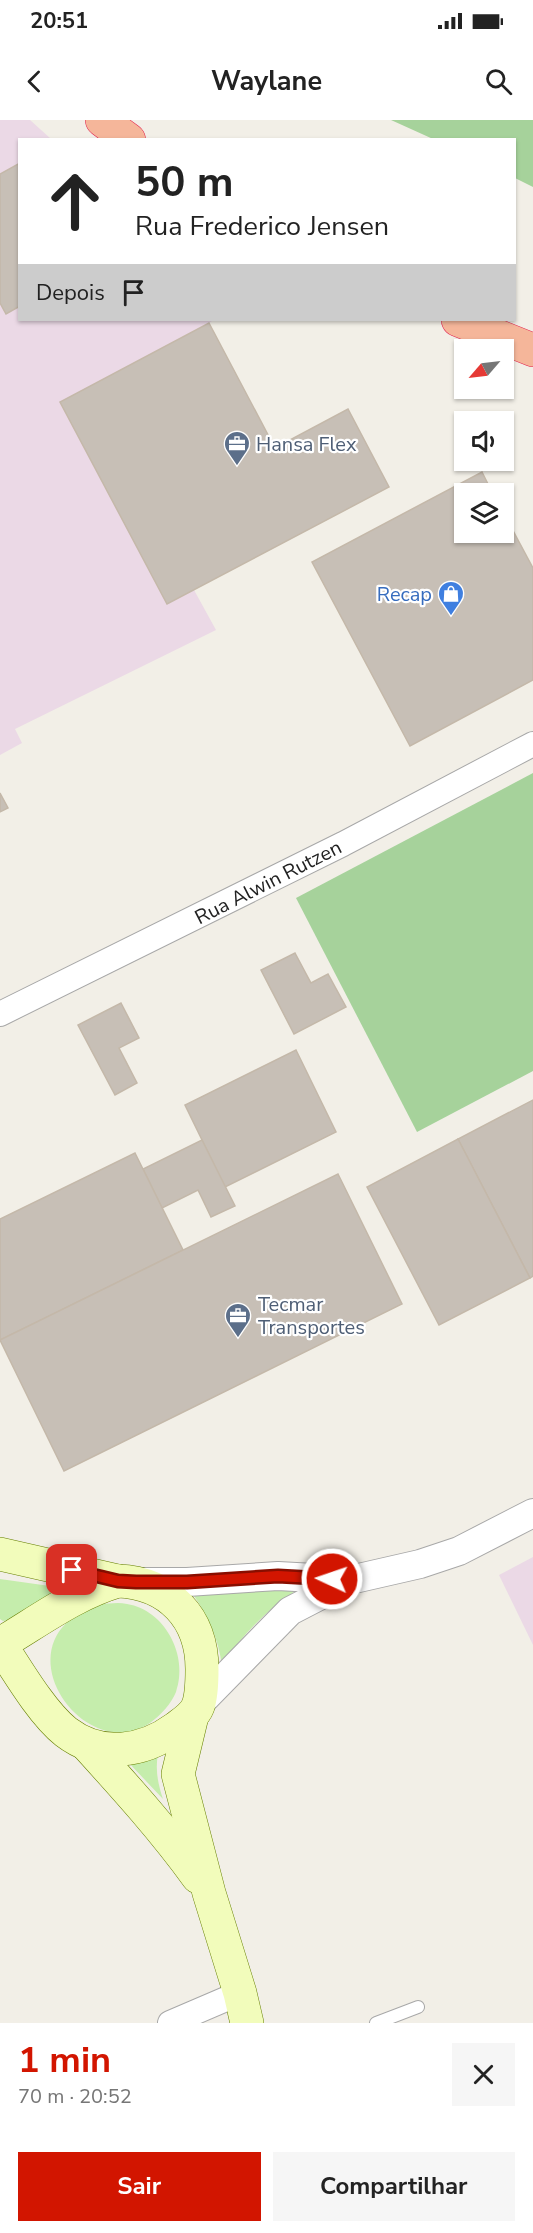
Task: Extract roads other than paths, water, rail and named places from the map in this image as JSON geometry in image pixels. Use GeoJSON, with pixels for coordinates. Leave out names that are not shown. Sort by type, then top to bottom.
{"type":"FeatureCollection","features":[{"type":"Feature","properties":{"kind":"highway"},"geometry":{"type":"LineString","coordinates":[[102,120],[126,138]]}},
{"type":"Feature","properties":{"kind":"highway"},"geometry":{"type":"LineString","coordinates":[[460,321],[533,350]]}},
{"type":"Feature","properties":{"kind":"main road"},"geometry":{"type":"LineString","coordinates":[[0,1554],[127,1581],[160,1591],[180,1607],[194,1628],[202,1652],[202,1678],[178,1774],[209,1893],[244,2008]]}},
{"type":"Feature","properties":{"kind":"main road"},"geometry":{"type":"LineString","coordinates":[[127,1581],[100,1586],[45,1615],[0,1644],[46,1710],[64,1731],[87,1745],[175,1845],[209,1893]]}},
{"type":"Feature","properties":{"kind":"main road"},"geometry":{"type":"LineString","coordinates":[[87,1745],[109,1750],[132,1749],[153,1742],[195,1710]]}},
{"type":"Feature","properties":{"kind":"street","name":"Rua Alwin Rutzen"},"geometry":{"type":"LineString","coordinates":[[0,1014],[333,849],[533,744]]}},
{"type":"Feature","properties":{"kind":"street"},"geometry":{"type":"LineString","coordinates":[[195,1710],[290,1611],[350,1580],[420,1564],[459,1551],[533,1513]]}},
{"type":"Feature","properties":{"kind":"street"},"geometry":{"type":"LineString","coordinates":[[127,1581],[187,1582],[278,1576],[350,1580]]}},
{"type":"Feature","properties":{"kind":"street"},"geometry":{"type":"LineString","coordinates":[[170,2023],[244,2008]]}},
{"type":"Feature","properties":{"kind":"lane"},"geometry":{"type":"LineString","coordinates":[[376,2023],[418,2007]]}},
{"type":"Feature","properties":{"kind":"place","name":"Hansa Flex"},"geometry":{"type":"Point","coordinates":[237,467]}},
{"type":"Feature","properties":{"kind":"place","name":"Recap"},"geometry":{"type":"Point","coordinates":[451,617]}},
{"type":"Feature","properties":{"kind":"place","name":"Tecmar Transportes"},"geometry":{"type":"Point","coordinates":[238,1339]}}]}
